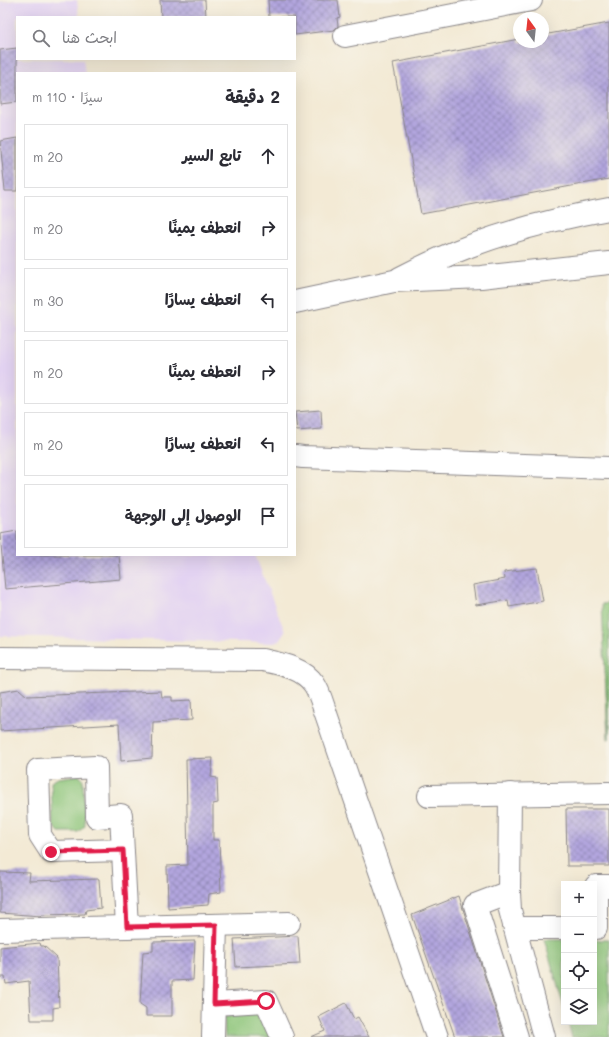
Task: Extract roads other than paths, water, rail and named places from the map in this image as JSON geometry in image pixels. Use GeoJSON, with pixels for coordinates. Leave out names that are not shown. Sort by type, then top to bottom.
{"type":"FeatureCollection","features":[{"type":"Feature","properties":{"kind":"street"},"geometry":{"type":"LineString","coordinates":[[345,36],[531,0]]}},
{"type":"Feature","properties":{"kind":"street"},"geometry":{"type":"LineString","coordinates":[[394,281],[438,259],[470,246],[526,228],[609,209]]}},
{"type":"Feature","properties":{"kind":"street"},"geometry":{"type":"LineString","coordinates":[[296,302],[394,281],[481,277],[609,262]]}},
{"type":"Feature","properties":{"kind":"street"},"geometry":{"type":"LineString","coordinates":[[296,456],[609,468]]}},
{"type":"Feature","properties":{"kind":"street"},"geometry":{"type":"LineString","coordinates":[[0,658],[263,660],[288,666],[303,674],[314,684],[325,711],[437,1037]]}},
{"type":"Feature","properties":{"kind":"street"},"geometry":{"type":"LineString","coordinates":[[123,850],[51,852],[40,835],[38,770],[96,767],[97,818],[121,815],[123,850],[127,927]]}},
{"type":"Feature","properties":{"kind":"street"},"geometry":{"type":"LineString","coordinates":[[429,796],[609,793]]}},
{"type":"Feature","properties":{"kind":"street"},"geometry":{"type":"LineString","coordinates":[[510,794],[510,910],[544,1037]]}},
{"type":"Feature","properties":{"kind":"street"},"geometry":{"type":"LineString","coordinates":[[600,928],[596,886],[609,886]]}},
{"type":"Feature","properties":{"kind":"street"},"geometry":{"type":"LineString","coordinates":[[509,892],[475,905],[517,1037]]}},
{"type":"Feature","properties":{"kind":"street"},"geometry":{"type":"LineString","coordinates":[[0,930],[289,923]]}},
{"type":"Feature","properties":{"kind":"street"},"geometry":{"type":"LineString","coordinates":[[213,1037],[216,925]]}},
{"type":"Feature","properties":{"kind":"street"},"geometry":{"type":"LineString","coordinates":[[515,928],[561,928]]}},
{"type":"Feature","properties":{"kind":"street"},"geometry":{"type":"LineString","coordinates":[[214,1004],[266,1001],[282,1037]]}}]}
